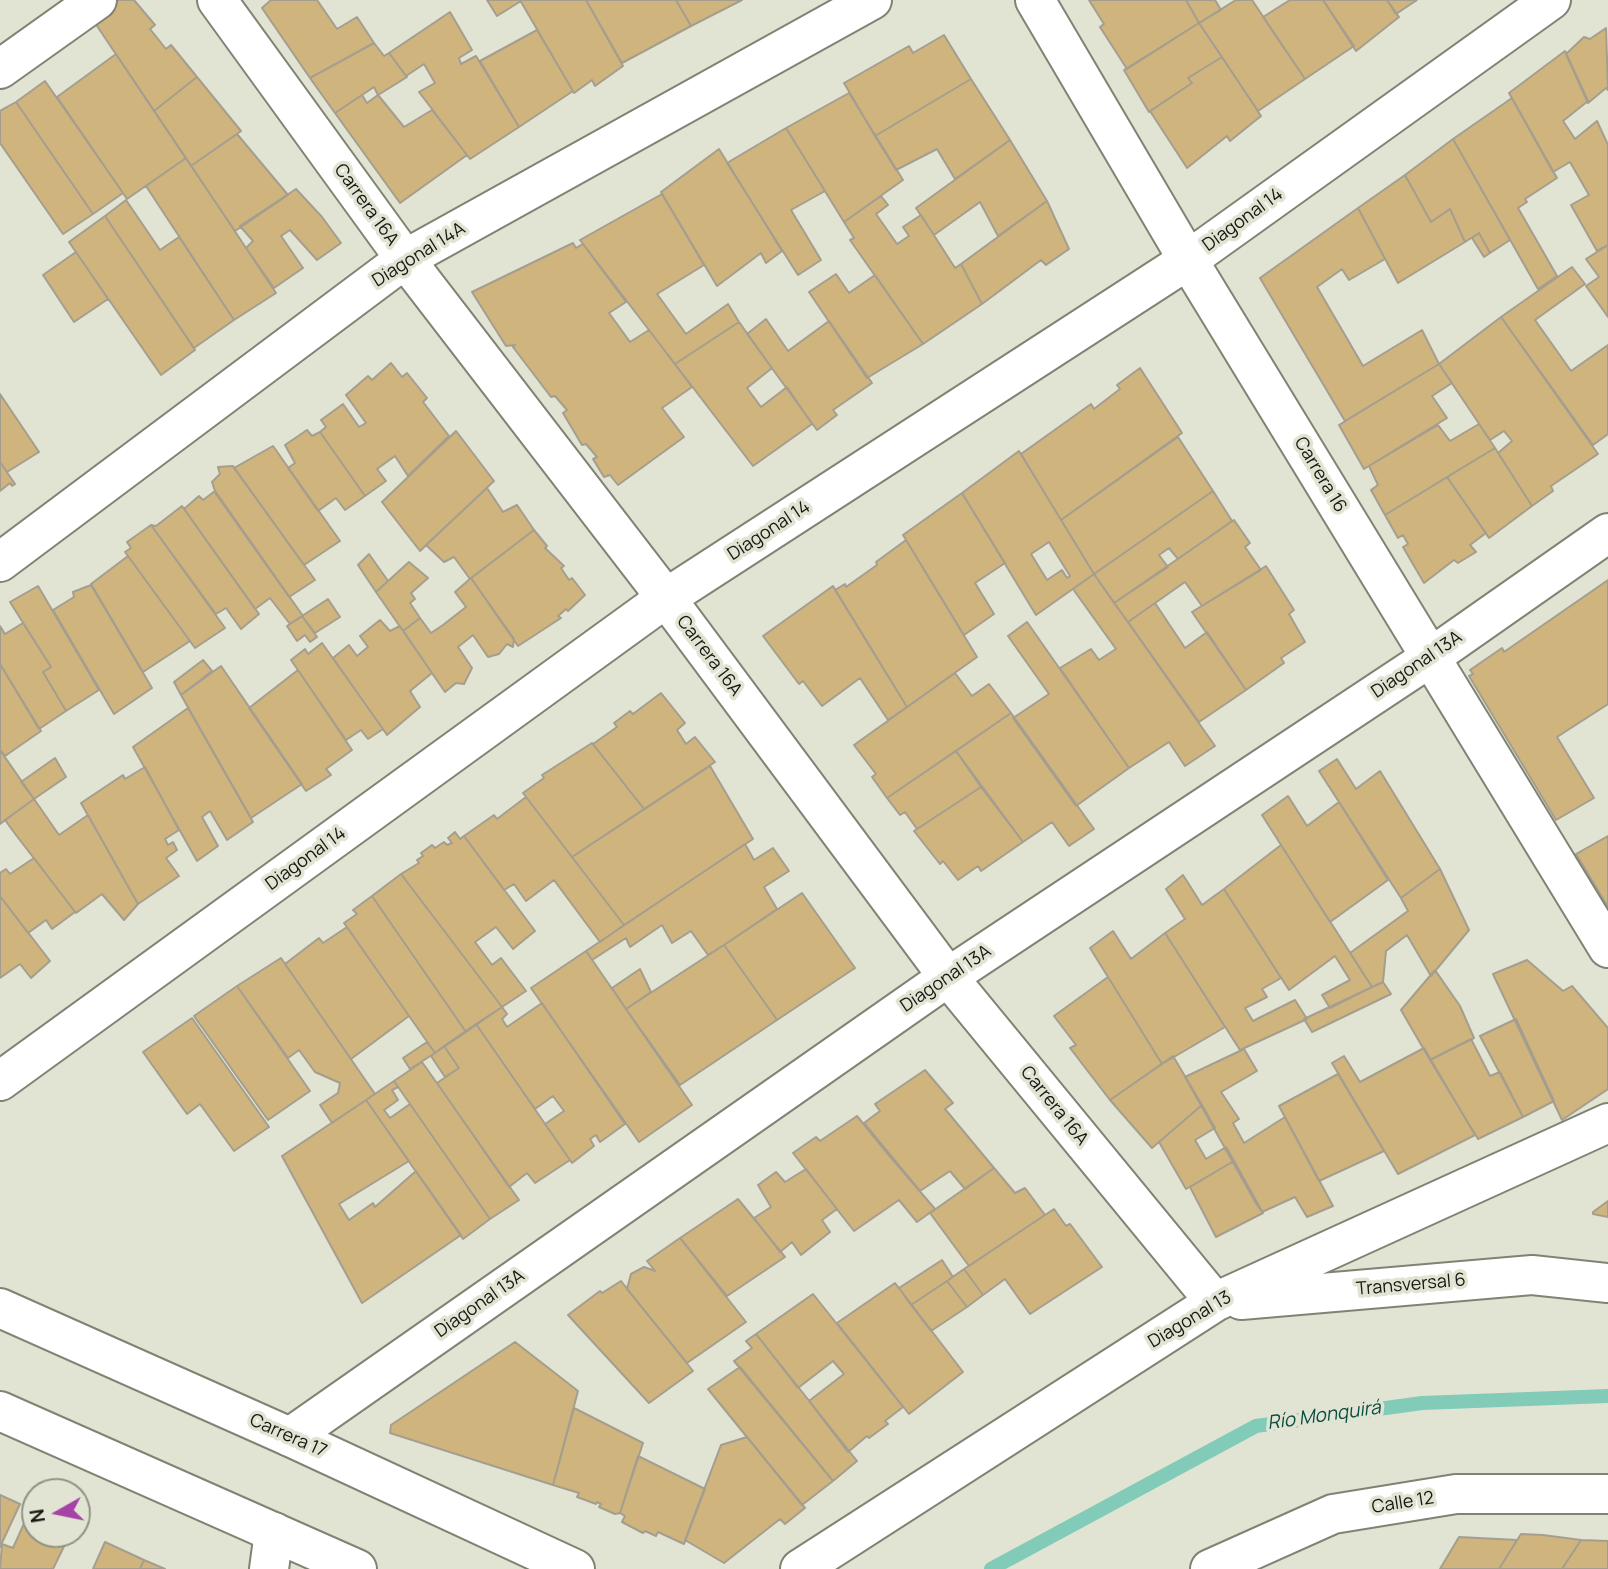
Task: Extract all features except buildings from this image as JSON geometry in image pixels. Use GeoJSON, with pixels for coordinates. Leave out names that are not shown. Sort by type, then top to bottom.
{"type":"FeatureCollection","features":[{"type":"Feature","properties":{"kind":"street"},"geometry":{"type":"LineString","coordinates":[[0,69],[97,0]]}},
{"type":"Feature","properties":{"kind":"street","name":"Carrera 16A"},"geometry":{"type":"LineString","coordinates":[[216,0],[405,259],[666,598],[948,977],[1215,1302]]}},
{"type":"Feature","properties":{"kind":"street","name":"Diagonal 14A"},"geometry":{"type":"LineString","coordinates":[[0,562],[405,259],[872,0]]}},
{"type":"Feature","properties":{"kind":"street","name":"Carrera 16"},"geometry":{"type":"LineString","coordinates":[[1035,0],[1188,260],[1608,947]]}},
{"type":"Feature","properties":{"kind":"street","name":"Diagonal 14"},"geometry":{"type":"LineString","coordinates":[[0,1081],[666,598],[1188,260],[1550,0]]}},
{"type":"Feature","properties":{"kind":"street","name":"Diagonal 13A"},"geometry":{"type":"LineString","coordinates":[[290,1437],[948,977],[1431,657],[1608,533]]}},
{"type":"Feature","properties":{"kind":"street","name":"Diagonal 13"},"geometry":{"type":"LineString","coordinates":[[800,1569],[1215,1302],[1608,1123]]}},
{"type":"Feature","properties":{"kind":"street","name":"Transversal 6"},"geometry":{"type":"LineString","coordinates":[[1215,1302],[1532,1275],[1608,1283]]}},
{"type":"Feature","properties":{"kind":"street","name":"Carrera 17"},"geometry":{"type":"LineString","coordinates":[[0,1308],[290,1437],[575,1569]]}},
{"type":"Feature","properties":{"kind":"street"},"geometry":{"type":"LineString","coordinates":[[0,1410],[357,1569]]}},
{"type":"Feature","properties":{"kind":"street","name":"Calle 12"},"geometry":{"type":"LineString","coordinates":[[1210,1569],[1333,1514],[1456,1494],[1608,1494]]}},
{"type":"Feature","properties":{"kind":"street"},"geometry":{"type":"LineString","coordinates":[[269,1569],[274,1532]]}},
{"type":"Feature","properties":{"kind":"waterway","name":"Río Monquirá"},"geometry":{"type":"LineString","coordinates":[[991,1569],[1256,1426],[1422,1403],[1608,1396]]}}]}
